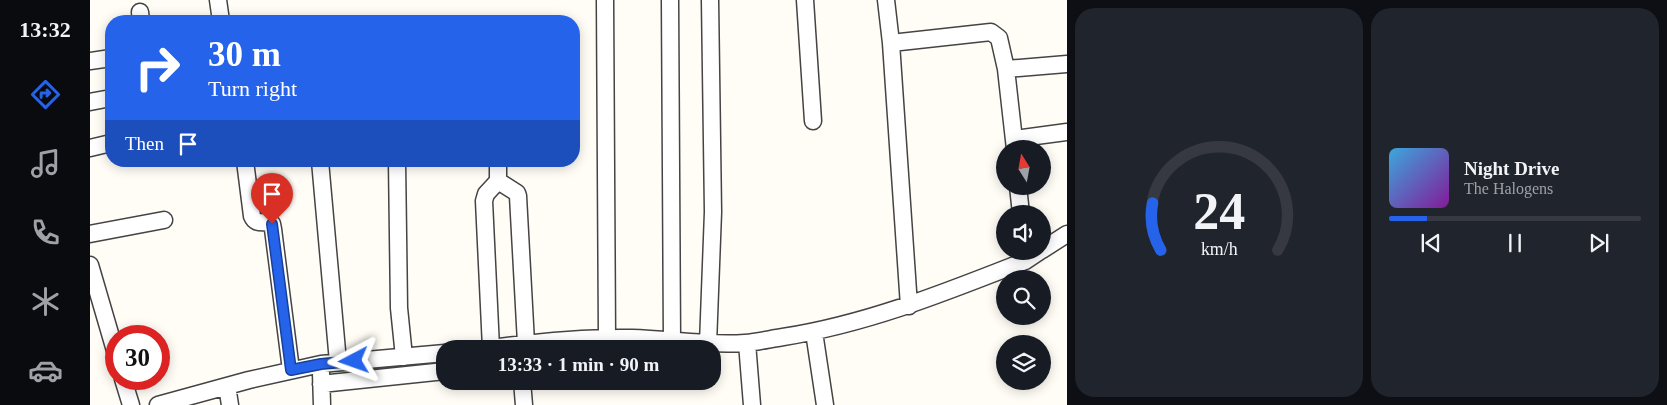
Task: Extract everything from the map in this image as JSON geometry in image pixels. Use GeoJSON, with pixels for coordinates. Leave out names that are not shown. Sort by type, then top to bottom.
{"type":"FeatureCollection","features":[{"type":"Feature","properties":{"kind":"street"},"geometry":{"type":"LineString","coordinates":[[605,0],[607,338]]}},
{"type":"Feature","properties":{"kind":"street"},"geometry":{"type":"LineString","coordinates":[[670,0],[672,340]]}},
{"type":"Feature","properties":{"kind":"street"},"geometry":{"type":"LineString","coordinates":[[708,340],[713,212],[710,0]]}},
{"type":"Feature","properties":{"kind":"street"},"geometry":{"type":"LineString","coordinates":[[805,0],[813,121]]}},
{"type":"Feature","properties":{"kind":"street"},"geometry":{"type":"LineString","coordinates":[[886,0],[891,43],[909,306]]}},
{"type":"Feature","properties":{"kind":"street"},"geometry":{"type":"LineString","coordinates":[[891,43],[992,32],[999,38],[1006,69],[1014,140]]}},
{"type":"Feature","properties":{"kind":"street"},"geometry":{"type":"LineString","coordinates":[[90,62],[105,59]]}},
{"type":"Feature","properties":{"kind":"street"},"geometry":{"type":"LineString","coordinates":[[1006,69],[1067,64]]}},
{"type":"Feature","properties":{"kind":"street"},"geometry":{"type":"LineString","coordinates":[[90,102],[105,99]]}},
{"type":"Feature","properties":{"kind":"street"},"geometry":{"type":"LineString","coordinates":[[1032,140],[1067,132]]}},
{"type":"Feature","properties":{"kind":"street"},"geometry":{"type":"LineString","coordinates":[[90,148],[105,144]]}},
{"type":"Feature","properties":{"kind":"street"},"geometry":{"type":"LineString","coordinates":[[246,167],[254,221],[272,224],[291,370]]}},
{"type":"Feature","properties":{"kind":"street"},"geometry":{"type":"LineString","coordinates":[[321,167],[338,362]]}},
{"type":"Feature","properties":{"kind":"street"},"geometry":{"type":"LineString","coordinates":[[398,167],[399,308],[404,357]]}},
{"type":"Feature","properties":{"kind":"street"},"geometry":{"type":"LineString","coordinates":[[488,340],[484,201],[486,194],[498,181],[498,167]]}},
{"type":"Feature","properties":{"kind":"street"},"geometry":{"type":"LineString","coordinates":[[498,181],[517,193],[518,196],[526,340]]}},
{"type":"Feature","properties":{"kind":"street"},"geometry":{"type":"LineString","coordinates":[[90,234],[164,220]]}},
{"type":"Feature","properties":{"kind":"street"},"geometry":{"type":"LineString","coordinates":[[1051,244],[1067,234]]}},
{"type":"Feature","properties":{"kind":"street"},"geometry":{"type":"LineString","coordinates":[[721,344],[747,343],[814,332],[909,306],[1015,260]]}},
{"type":"Feature","properties":{"kind":"street"},"geometry":{"type":"LineString","coordinates":[[90,265],[108,325]]}},
{"type":"Feature","properties":{"kind":"street"},"geometry":{"type":"LineString","coordinates":[[814,332],[826,405]]}},
{"type":"Feature","properties":{"kind":"street"},"geometry":{"type":"LineString","coordinates":[[575,340],[607,338],[650,340]]}},
{"type":"Feature","properties":{"kind":"street"},"geometry":{"type":"LineString","coordinates":[[747,343],[752,405]]}},
{"type":"Feature","properties":{"kind":"street"},"geometry":{"type":"LineString","coordinates":[[158,405],[183,402],[227,386],[321,364],[436,354]]}},
{"type":"Feature","properties":{"kind":"street"},"geometry":{"type":"LineString","coordinates":[[321,364],[322,405]]}},
{"type":"Feature","properties":{"kind":"street"},"geometry":{"type":"LineString","coordinates":[[321,384],[436,372]]}},
{"type":"Feature","properties":{"kind":"street"},"geometry":{"type":"LineString","coordinates":[[227,386],[230,405]]}},
{"type":"Feature","properties":{"kind":"street"},"geometry":{"type":"LineString","coordinates":[[126,390],[131,405]]}},
{"type":"Feature","properties":{"kind":"street"},"geometry":{"type":"LineString","coordinates":[[523,390],[524,405]]}},
{"type":"Feature","properties":{"kind":"route"},"geometry":{"type":"LineString","coordinates":[[272,224],[291,370],[321,364],[354,361]]}}]}
